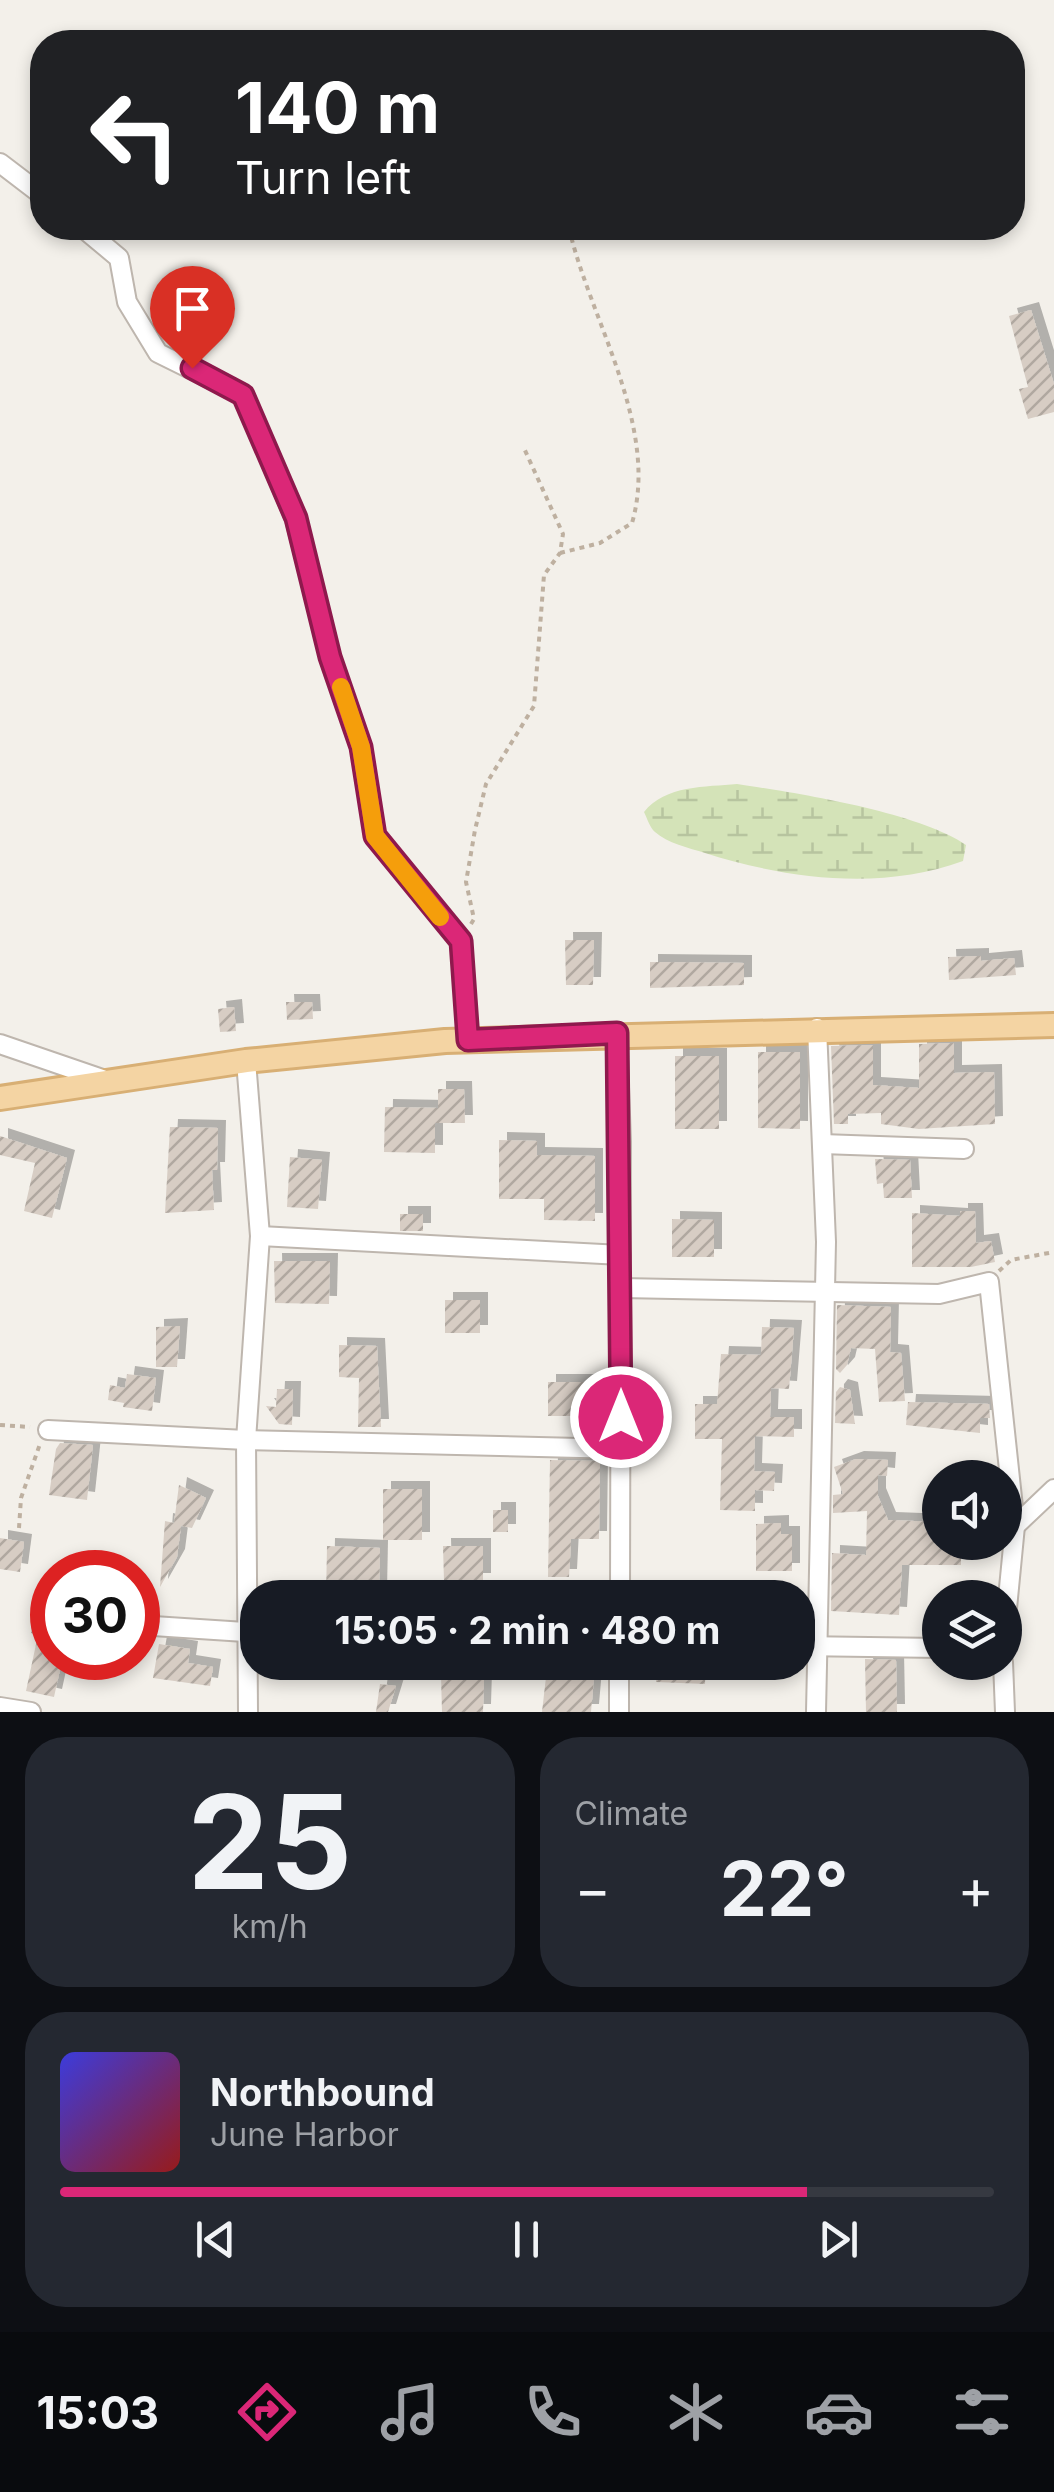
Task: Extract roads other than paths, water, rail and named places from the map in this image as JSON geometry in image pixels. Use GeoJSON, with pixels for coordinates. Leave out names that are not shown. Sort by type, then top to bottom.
{"type":"FeatureCollection","features":[{"type":"Feature","properties":{"kind":"main road"},"geometry":{"type":"LineString","coordinates":[[0,1098],[246,1061],[468,1040],[617,1033],[1054,1025]]}},
{"type":"Feature","properties":{"kind":"street"},"geometry":{"type":"LineString","coordinates":[[0,163],[30,187]]}},
{"type":"Feature","properties":{"kind":"street"},"geometry":{"type":"LineString","coordinates":[[97,240],[118,258],[126,302],[158,353],[243,395],[296,518],[330,657],[361,747],[375,836],[461,941],[468,1040]]}},
{"type":"Feature","properties":{"kind":"street"},"geometry":{"type":"LineString","coordinates":[[816,1712],[826,1242],[817,1028]]}},
{"type":"Feature","properties":{"kind":"street"},"geometry":{"type":"LineString","coordinates":[[617,1033],[620,1580]]}},
{"type":"Feature","properties":{"kind":"street"},"geometry":{"type":"LineString","coordinates":[[0,1044],[108,1081]]}},
{"type":"Feature","properties":{"kind":"street"},"geometry":{"type":"LineString","coordinates":[[246,1061],[260,1236],[246,1440],[247,1580]]}},
{"type":"Feature","properties":{"kind":"street"},"geometry":{"type":"LineString","coordinates":[[822,1144],[964,1149]]}},
{"type":"Feature","properties":{"kind":"street"},"geometry":{"type":"LineString","coordinates":[[260,1236],[621,1254]]}},
{"type":"Feature","properties":{"kind":"street"},"geometry":{"type":"LineString","coordinates":[[621,1288],[939,1294],[989,1282],[1008,1460]]}},
{"type":"Feature","properties":{"kind":"street"},"geometry":{"type":"LineString","coordinates":[[48,1430],[246,1440],[621,1450]]}},
{"type":"Feature","properties":{"kind":"street"},"geometry":{"type":"LineString","coordinates":[[1022,1519],[1054,1489]]}},
{"type":"Feature","properties":{"kind":"street"},"geometry":{"type":"LineString","coordinates":[[160,1626],[240,1632]]}},
{"type":"Feature","properties":{"kind":"street"},"geometry":{"type":"LineString","coordinates":[[818,1646],[922,1648]]}},
{"type":"Feature","properties":{"kind":"street"},"geometry":{"type":"LineString","coordinates":[[246,1680],[248,1712]]}},
{"type":"Feature","properties":{"kind":"street"},"geometry":{"type":"LineString","coordinates":[[619,1680],[619,1712]]}},
{"type":"Feature","properties":{"kind":"street"},"geometry":{"type":"LineString","coordinates":[[1004,1680],[1005,1712]]}},
{"type":"Feature","properties":{"kind":"street"},"geometry":{"type":"LineString","coordinates":[[0,1707],[30,1712]]}}]}
